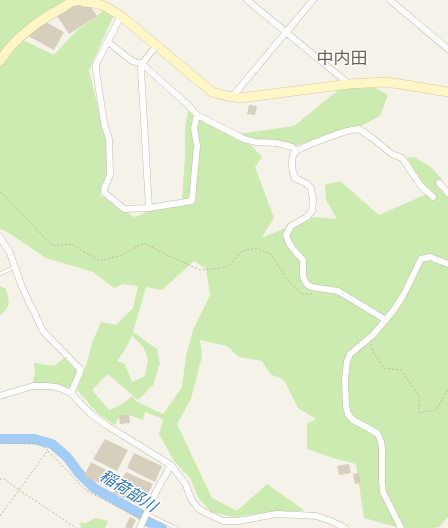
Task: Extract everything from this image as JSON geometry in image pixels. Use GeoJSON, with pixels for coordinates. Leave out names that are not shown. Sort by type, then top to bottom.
{"type":"FeatureCollection","features":[{"type":"Feature","properties":{"kind":"street"},"geometry":{"type":"LineString","coordinates":[[0,62],[8,50],[34,24],[75,0],[95,2],[106,6],[121,16],[212,92],[223,96],[240,98],[348,84],[385,82],[448,92]]}},
{"type":"Feature","properties":{"kind":"street"},"geometry":{"type":"LineString","coordinates":[[247,0],[348,84]]}},
{"type":"Feature","properties":{"kind":"street"},"geometry":{"type":"LineString","coordinates":[[232,97],[313,0]]}},
{"type":"Feature","properties":{"kind":"street"},"geometry":{"type":"LineString","coordinates":[[390,0],[448,49]]}},
{"type":"Feature","properties":{"kind":"street"},"geometry":{"type":"LineString","coordinates":[[121,16],[96,64],[104,123],[109,139],[110,175],[104,189],[105,193],[124,209],[149,208],[192,201],[197,146],[194,128],[197,114]]}},
{"type":"Feature","properties":{"kind":"street"},"geometry":{"type":"LineString","coordinates":[[108,42],[132,61],[142,64],[197,114],[244,139],[256,142],[277,143],[292,147],[296,150]]}},
{"type":"Feature","properties":{"kind":"street"},"geometry":{"type":"LineString","coordinates":[[149,208],[141,70],[142,64],[156,46]]}},
{"type":"Feature","properties":{"kind":"street"},"geometry":{"type":"LineString","coordinates":[[386,320],[338,291],[312,287],[305,281],[303,276],[303,260],[293,249],[286,236],[291,226],[307,217],[312,211],[313,200],[311,188],[307,184],[295,178],[292,172],[292,156],[296,150],[344,132],[359,129],[392,154],[402,158],[421,186],[433,197]]}},
{"type":"Feature","properties":{"kind":"street"},"geometry":{"type":"LineString","coordinates":[[439,183],[448,193]]}},
{"type":"Feature","properties":{"kind":"street"},"geometry":{"type":"LineString","coordinates":[[0,236],[10,253],[22,287],[43,331],[81,370],[71,392]]}},
{"type":"Feature","properties":{"kind":"street"},"geometry":{"type":"LineString","coordinates":[[401,528],[384,492],[382,482],[381,441],[377,433],[353,420],[348,414],[346,406],[345,380],[347,361],[350,354],[373,335],[386,320],[403,296],[421,260],[430,257],[448,264]]}},
{"type":"Feature","properties":{"kind":"street"},"geometry":{"type":"LineString","coordinates":[[0,396],[33,386],[57,387],[71,392],[92,415],[171,465],[186,485],[191,499],[198,508],[223,521],[239,521],[276,514],[316,516],[345,528]]}},
{"type":"Feature","properties":{"kind":"street"},"geometry":{"type":"LineString","coordinates":[[140,528],[156,492],[171,465]]}},
{"type":"Feature","properties":{"kind":"lane"},"geometry":{"type":"LineString","coordinates":[[0,274],[15,266]]}},
{"type":"Feature","properties":{"kind":"lane"},"geometry":{"type":"LineString","coordinates":[[147,514],[176,528]]}},
{"type":"Feature","properties":{"kind":"path"},"geometry":{"type":"LineString","coordinates":[[0,192],[12,202],[39,233],[53,246],[71,244],[100,262],[122,255],[144,243],[200,270],[214,269],[229,266],[242,251],[256,248],[270,254],[286,278],[301,294],[313,294]]}},
{"type":"Feature","properties":{"kind":"path"},"geometry":{"type":"LineString","coordinates":[[369,338],[374,354],[384,368],[401,370],[419,396],[419,413],[436,410],[448,390]]}},
{"type":"Feature","properties":{"kind":"path"},"geometry":{"type":"LineString","coordinates":[[0,443],[38,444],[48,450],[87,491],[143,521]]}},
{"type":"Feature","properties":{"kind":"path"},"geometry":{"type":"LineString","coordinates":[[0,516],[48,450]]}},
{"type":"Feature","properties":{"kind":"path"},"geometry":{"type":"LineString","coordinates":[[0,479],[4,479],[76,528]]}},
{"type":"Feature","properties":{"kind":"green space"},"geometry":{"type":"Polygon","coordinates":[[[0,0],[66,0],[37,17],[23,40],[54,55],[77,30],[106,9],[114,15],[89,70],[107,146],[108,173],[100,195],[134,217],[182,199],[185,159],[185,129],[188,111],[238,140],[251,145],[262,157],[255,167],[274,218],[261,238],[313,217],[337,219],[326,200],[325,185],[340,181],[379,215],[429,193],[407,158],[414,157],[431,167],[441,178],[448,194],[448,517],[439,527],[433,528],[400,528],[364,518],[356,464],[307,449],[307,424],[316,419],[298,408],[284,380],[270,374],[262,361],[239,357],[227,346],[200,340],[202,356],[191,399],[177,424],[212,498],[237,511],[267,484],[305,511],[277,511],[234,517],[211,512],[198,497],[190,478],[174,461],[159,434],[163,419],[145,412],[143,420],[129,415],[120,415],[115,425],[98,414],[77,390],[87,363],[92,343],[101,322],[116,325],[133,308],[138,286],[123,284],[114,288],[93,272],[46,258],[6,231],[0,229],[0,0]],[[194,261],[162,290],[146,287],[133,332],[157,349],[160,364],[153,385],[138,400],[108,374],[92,390],[109,410],[121,405],[132,396],[137,402],[163,415],[182,387],[186,356],[193,330],[210,295],[206,269],[194,261]],[[132,335],[125,350],[117,361],[125,364],[132,382],[145,376],[148,360],[144,348],[132,335]]]}},
{"type":"Feature","properties":{"kind":"green space"},"geometry":{"type":"Polygon","coordinates":[[[372,86],[388,95],[380,116],[359,127],[346,128],[298,145],[255,141],[238,134],[294,126],[341,88],[372,86]]]}},
{"type":"Feature","properties":{"kind":"green space"},"geometry":{"type":"Polygon","coordinates":[[[0,286],[6,289],[9,303],[4,312],[0,315],[0,286]]]}},
{"type":"Feature","properties":{"kind":"green space"},"geometry":{"type":"Polygon","coordinates":[[[64,358],[76,370],[76,376],[70,388],[52,383],[33,383],[35,373],[34,363],[54,366],[64,358]]]}},
{"type":"Feature","properties":{"kind":"green space"},"geometry":{"type":"Polygon","coordinates":[[[95,518],[108,521],[105,528],[81,528],[80,522],[86,523],[95,518]]]}},
{"type":"Feature","properties":{"kind":"building"},"geometry":{"type":"Polygon","coordinates":[[[77,3],[89,4],[97,16],[69,34],[57,16],[77,3]]]}},
{"type":"Feature","properties":{"kind":"building"},"geometry":{"type":"Polygon","coordinates":[[[42,20],[64,32],[54,50],[28,36],[32,29],[36,31],[42,20]]]}},
{"type":"Feature","properties":{"kind":"building"},"geometry":{"type":"Polygon","coordinates":[[[249,105],[257,106],[255,115],[247,114],[249,105]]]}},
{"type":"Feature","properties":{"kind":"building"},"geometry":{"type":"Polygon","coordinates":[[[119,415],[129,415],[130,423],[120,424],[119,415]]]}},
{"type":"Feature","properties":{"kind":"building"},"geometry":{"type":"Polygon","coordinates":[[[105,439],[128,450],[117,471],[93,459],[105,439]]]}},
{"type":"Feature","properties":{"kind":"building"},"geometry":{"type":"Polygon","coordinates":[[[134,453],[162,466],[155,482],[127,468],[134,453]]]}},
{"type":"Feature","properties":{"kind":"building"},"geometry":{"type":"Polygon","coordinates":[[[91,462],[115,475],[109,488],[84,476],[91,462]]]}},
{"type":"Feature","properties":{"kind":"building"},"geometry":{"type":"Polygon","coordinates":[[[349,464],[351,473],[339,475],[337,466],[349,464]]]}},
{"type":"Feature","properties":{"kind":"building"},"geometry":{"type":"Polygon","coordinates":[[[126,472],[153,484],[141,506],[113,493],[126,472]]]}},
{"type":"Feature","properties":{"kind":"building"},"geometry":{"type":"Polygon","coordinates":[[[359,473],[361,483],[355,484],[353,474],[359,473]]]}},
{"type":"Feature","properties":{"kind":"building"},"geometry":{"type":"Polygon","coordinates":[[[130,517],[136,520],[132,528],[127,528],[125,527],[130,517]]]}},
{"type":"Feature","properties":{"kind":"waterway","name":"稲荷部川"},"geometry":{"type":"LineString","coordinates":[[0,439],[34,439],[52,444],[67,457],[79,473],[94,488],[142,515],[148,522],[162,528]]}},
{"type":"Feature","properties":{"kind":"district","name":"中内田"},"geometry":{"type":"Point","coordinates":[342,57]}}]}
